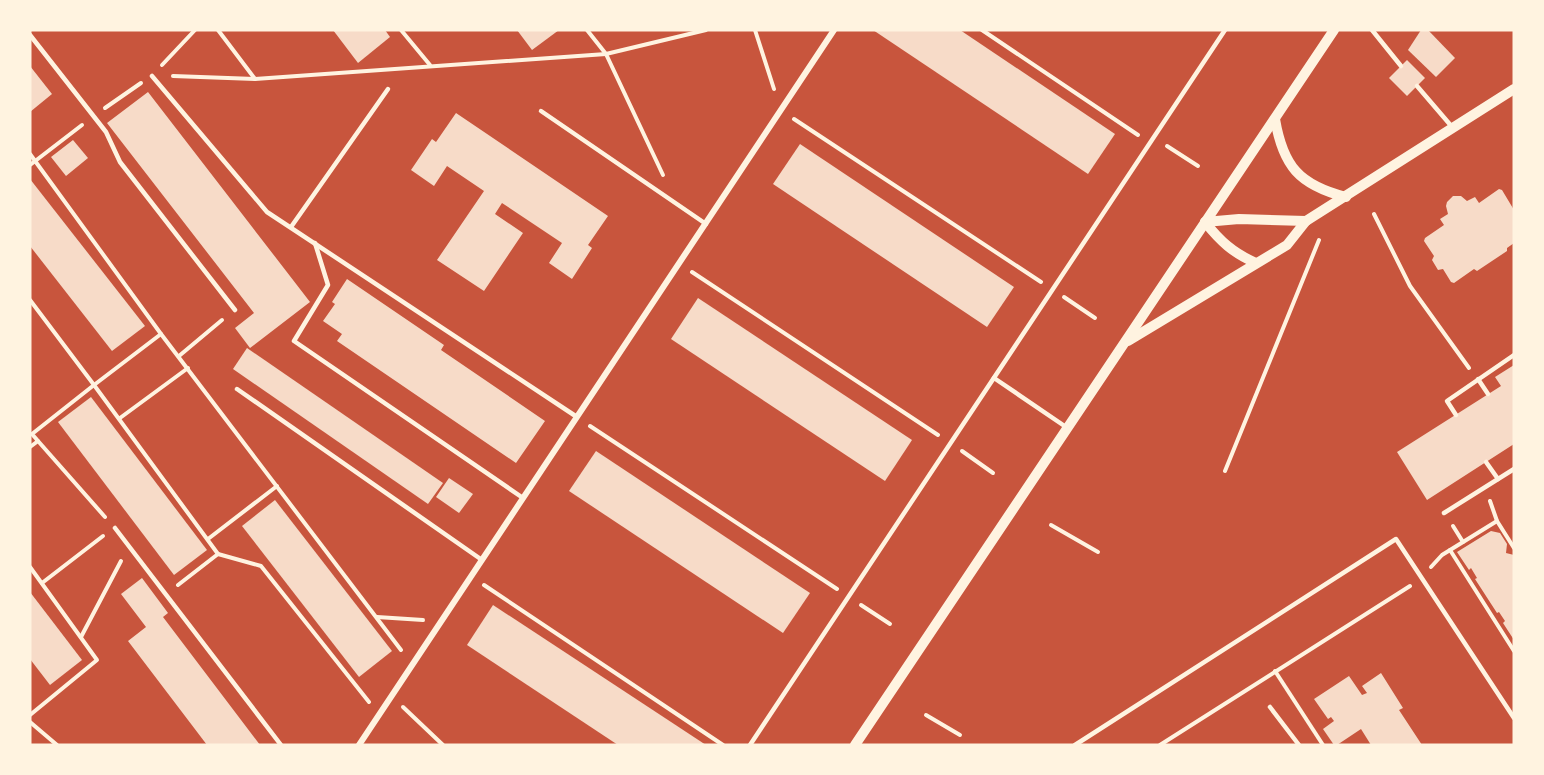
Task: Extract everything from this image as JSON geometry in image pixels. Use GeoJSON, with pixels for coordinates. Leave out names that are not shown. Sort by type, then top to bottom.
{"type":"FeatureCollection","features":[{"type":"Feature","properties":{"kind":"street"},"geometry":{"type":"LineString","coordinates":[[359,745],[834,30]]}},
{"type":"Feature","properties":{"kind":"street"},"geometry":{"type":"LineString","coordinates":[[855,745],[1334,30]]}},
{"type":"Feature","properties":{"kind":"street"},"geometry":{"type":"LineString","coordinates":[[1125,342],[1287,245],[1306,221],[1514,89]]}},
{"type":"Feature","properties":{"kind":"street"},"geometry":{"type":"LineString","coordinates":[[1275,119],[1283,153],[1294,169],[1307,182],[1324,191],[1346,196]]}},
{"type":"Feature","properties":{"kind":"street"},"geometry":{"type":"LineString","coordinates":[[1205,222],[1239,219],[1306,221]]}},
{"type":"Feature","properties":{"kind":"street"},"geometry":{"type":"LineString","coordinates":[[1205,222],[1222,243],[1238,256],[1256,263]]}},
{"type":"Feature","properties":{"kind":"lane"},"geometry":{"type":"LineString","coordinates":[[750,745],[1225,30]]}},
{"type":"Feature","properties":{"kind":"lane"},"geometry":{"type":"LineString","coordinates":[[1372,30],[1401,66]]}},
{"type":"Feature","properties":{"kind":"lane"},"geometry":{"type":"LineString","coordinates":[[30,36],[106,132],[120,162],[235,310]]}},
{"type":"Feature","properties":{"kind":"lane"},"geometry":{"type":"LineString","coordinates":[[152,75],[267,212],[577,417]]}},
{"type":"Feature","properties":{"kind":"lane"},"geometry":{"type":"LineString","coordinates":[[1417,86],[1453,128]]}},
{"type":"Feature","properties":{"kind":"lane"},"geometry":{"type":"LineString","coordinates":[[291,227],[388,89]]}},
{"type":"Feature","properties":{"kind":"lane"},"geometry":{"type":"LineString","coordinates":[[541,111],[706,224]]}},
{"type":"Feature","properties":{"kind":"lane"},"geometry":{"type":"LineString","coordinates":[[315,242],[328,285],[294,341],[523,498]]}},
{"type":"Feature","properties":{"kind":"lane"},"geometry":{"type":"LineString","coordinates":[[1456,415],[1447,401],[1514,355]]}},
{"type":"Feature","properties":{"kind":"lane"},"geometry":{"type":"LineString","coordinates":[[994,378],[1068,428]]}},
{"type":"Feature","properties":{"kind":"lane"},"geometry":{"type":"LineString","coordinates":[[1478,380],[1488,394]]}},
{"type":"Feature","properties":{"kind":"lane"},"geometry":{"type":"LineString","coordinates":[[237,389],[482,560]]}},
{"type":"Feature","properties":{"kind":"lane"},"geometry":{"type":"LineString","coordinates":[[1486,462],[1498,479]]}},
{"type":"Feature","properties":{"kind":"lane"},"geometry":{"type":"LineString","coordinates":[[1444,513],[1514,469]]}},
{"type":"Feature","properties":{"kind":"lane"},"geometry":{"type":"LineString","coordinates":[[115,528],[281,745]]}},
{"type":"Feature","properties":{"kind":"lane"},"geometry":{"type":"LineString","coordinates":[[1075,745],[1396,538],[1514,717]]}},
{"type":"Feature","properties":{"kind":"lane"},"geometry":{"type":"LineString","coordinates":[[1270,707],[1299,745]]}},
{"type":"Feature","properties":{"kind":"path"},"geometry":{"type":"LineString","coordinates":[[32,163],[152,75],[195,30]]}},
{"type":"Feature","properties":{"kind":"path"},"geometry":{"type":"LineString","coordinates":[[218,30],[255,79]]}},
{"type":"Feature","properties":{"kind":"path"},"geometry":{"type":"LineString","coordinates":[[402,30],[430,66]]}},
{"type":"Feature","properties":{"kind":"path"},"geometry":{"type":"LineString","coordinates":[[586,30],[606,54],[665,179],[669,198]]}},
{"type":"Feature","properties":{"kind":"path"},"geometry":{"type":"LineString","coordinates":[[152,75],[255,79],[606,54],[706,30]]}},
{"type":"Feature","properties":{"kind":"path"},"geometry":{"type":"LineString","coordinates":[[755,30],[781,110],[1095,318]]}},
{"type":"Feature","properties":{"kind":"path"},"geometry":{"type":"LineString","coordinates":[[982,30],[1152,140],[1198,166]]}},
{"type":"Feature","properties":{"kind":"path"},"geometry":{"type":"LineString","coordinates":[[30,154],[32,163],[412,665]]}},
{"type":"Feature","properties":{"kind":"path"},"geometry":{"type":"LineString","coordinates":[[1374,213],[1410,286],[1478,380]]}},
{"type":"Feature","properties":{"kind":"path"},"geometry":{"type":"LineString","coordinates":[[1225,471],[1319,240]]}},
{"type":"Feature","properties":{"kind":"path"},"geometry":{"type":"LineString","coordinates":[[679,263],[993,472]]}},
{"type":"Feature","properties":{"kind":"path"},"geometry":{"type":"LineString","coordinates":[[30,300],[120,418],[218,554],[261,566],[379,715]]}},
{"type":"Feature","properties":{"kind":"path"},"geometry":{"type":"LineString","coordinates":[[179,356],[235,310]]}},
{"type":"Feature","properties":{"kind":"path"},"geometry":{"type":"LineString","coordinates":[[42,583],[115,528],[31,433],[161,334]]}},
{"type":"Feature","properties":{"kind":"path"},"geometry":{"type":"LineString","coordinates":[[120,418],[188,368]]}},
{"type":"Feature","properties":{"kind":"path"},"geometry":{"type":"LineString","coordinates":[[577,417],[890,624]]}},
{"type":"Feature","properties":{"kind":"path"},"geometry":{"type":"LineString","coordinates":[[30,447],[38,441]]}},
{"type":"Feature","properties":{"kind":"path"},"geometry":{"type":"LineString","coordinates":[[208,539],[277,486]]}},
{"type":"Feature","properties":{"kind":"path"},"geometry":{"type":"LineString","coordinates":[[1486,487],[1497,521],[1514,548]]}},
{"type":"Feature","properties":{"kind":"path"},"geometry":{"type":"LineString","coordinates":[[1160,745],[1422,578],[1442,555],[1497,521]]}},
{"type":"Feature","properties":{"kind":"path"},"geometry":{"type":"LineString","coordinates":[[1051,525],[1098,552]]}},
{"type":"Feature","properties":{"kind":"path"},"geometry":{"type":"LineString","coordinates":[[81,637],[129,546]]}},
{"type":"Feature","properties":{"kind":"path"},"geometry":{"type":"LineString","coordinates":[[1450,550],[1514,651]]}},
{"type":"Feature","properties":{"kind":"path"},"geometry":{"type":"LineString","coordinates":[[166,594],[218,554]]}},
{"type":"Feature","properties":{"kind":"path"},"geometry":{"type":"LineString","coordinates":[[30,567],[97,660],[30,715]]}},
{"type":"Feature","properties":{"kind":"path"},"geometry":{"type":"LineString","coordinates":[[471,576],[723,745]]}},
{"type":"Feature","properties":{"kind":"path"},"geometry":{"type":"LineString","coordinates":[[376,616],[441,622]]}},
{"type":"Feature","properties":{"kind":"path"},"geometry":{"type":"LineString","coordinates":[[1275,671],[1323,745]]}},
{"type":"Feature","properties":{"kind":"path"},"geometry":{"type":"LineString","coordinates":[[391,696],[443,745]]}},
{"type":"Feature","properties":{"kind":"path"},"geometry":{"type":"LineString","coordinates":[[926,715],[960,735]]}},
{"type":"Feature","properties":{"kind":"path"},"geometry":{"type":"LineString","coordinates":[[30,722],[57,745]]}},
{"type":"Feature","properties":{"kind":"building"},"geometry":{"type":"Polygon","coordinates":[[[333,30],[385,30],[390,37],[358,63],[333,30]]]}},
{"type":"Feature","properties":{"kind":"building"},"geometry":{"type":"Polygon","coordinates":[[[517,30],[559,30],[532,50],[517,30]]]}},
{"type":"Feature","properties":{"kind":"building"},"geometry":{"type":"Polygon","coordinates":[[[873,30],[960,30],[1115,134],[1088,174],[873,30]]]}},
{"type":"Feature","properties":{"kind":"building"},"geometry":{"type":"Polygon","coordinates":[[[1421,30],[1428,30],[1455,58],[1436,77],[1408,50],[1421,30]]]}},
{"type":"Feature","properties":{"kind":"building"},"geometry":{"type":"Polygon","coordinates":[[[1407,60],[1425,78],[1407,96],[1389,78],[1407,60]]]}},
{"type":"Feature","properties":{"kind":"building"},"geometry":{"type":"Polygon","coordinates":[[[30,66],[52,94],[30,112],[30,66]]]}},
{"type":"Feature","properties":{"kind":"building"},"geometry":{"type":"Polygon","coordinates":[[[148,92],[310,302],[250,348],[235,328],[254,313],[107,123],[148,92]]]}},
{"type":"Feature","properties":{"kind":"building"},"geometry":{"type":"Polygon","coordinates":[[[456,113],[608,216],[588,245],[592,248],[572,279],[549,263],[562,243],[502,203],[495,214],[523,233],[484,291],[437,260],[484,191],[447,166],[434,186],[411,170],[432,139],[436,142],[456,113]]]}},
{"type":"Feature","properties":{"kind":"building"},"geometry":{"type":"Polygon","coordinates":[[[73,140],[88,158],[66,176],[51,157],[73,140]]]}},
{"type":"Feature","properties":{"kind":"building"},"geometry":{"type":"Polygon","coordinates":[[[800,144],[1014,287],[987,327],[773,184],[800,144]]]}},
{"type":"Feature","properties":{"kind":"building"},"geometry":{"type":"Polygon","coordinates":[[[30,179],[145,326],[112,351],[30,246],[30,179]]]}},
{"type":"Feature","properties":{"kind":"building"},"geometry":{"type":"Polygon","coordinates":[[[1499,189],[1502,190],[1514,210],[1514,243],[1507,248],[1507,251],[1477,271],[1474,269],[1454,283],[1451,282],[1443,269],[1438,270],[1432,260],[1434,256],[1424,241],[1425,238],[1444,225],[1440,219],[1448,214],[1447,202],[1453,196],[1461,196],[1467,201],[1475,197],[1479,203],[1499,189]]]}},
{"type":"Feature","properties":{"kind":"building"},"geometry":{"type":"Polygon","coordinates":[[[347,279],[444,345],[441,350],[545,421],[516,463],[337,341],[342,334],[323,321],[335,304],[332,302],[347,279]]]}},
{"type":"Feature","properties":{"kind":"building"},"geometry":{"type":"Polygon","coordinates":[[[698,298],[912,440],[885,481],[671,339],[698,298]]]}},
{"type":"Feature","properties":{"kind":"building"},"geometry":{"type":"Polygon","coordinates":[[[247,348],[443,483],[428,504],[233,369],[247,348]]]}},
{"type":"Feature","properties":{"kind":"building"},"geometry":{"type":"Polygon","coordinates":[[[1514,365],[1514,444],[1427,500],[1397,452],[1501,386],[1495,377],[1514,365]]]}},
{"type":"Feature","properties":{"kind":"building"},"geometry":{"type":"Polygon","coordinates":[[[91,397],[207,550],[174,575],[58,422],[91,397]]]}},
{"type":"Feature","properties":{"kind":"building"},"geometry":{"type":"Polygon","coordinates":[[[596,451],[810,593],[783,633],[569,491],[596,451]]]}},
{"type":"Feature","properties":{"kind":"building"},"geometry":{"type":"Polygon","coordinates":[[[449,478],[473,494],[459,513],[436,497],[449,478]]]}},
{"type":"Feature","properties":{"kind":"building"},"geometry":{"type":"Polygon","coordinates":[[[275,500],[392,651],[359,677],[242,526],[275,500]]]}},
{"type":"Feature","properties":{"kind":"building"},"geometry":{"type":"Polygon","coordinates":[[[1491,531],[1500,533],[1507,544],[1506,553],[1514,555],[1514,640],[1503,623],[1505,621],[1499,612],[1497,613],[1475,579],[1477,578],[1471,568],[1469,570],[1457,552],[1491,531]]]}},
{"type":"Feature","properties":{"kind":"building"},"geometry":{"type":"Polygon","coordinates":[[[142,578],[168,613],[163,617],[260,745],[207,745],[128,641],[146,627],[121,594],[142,578]]]}},
{"type":"Feature","properties":{"kind":"building"},"geometry":{"type":"Polygon","coordinates":[[[30,592],[82,660],[50,685],[30,659],[30,592]]]}},
{"type":"Feature","properties":{"kind":"building"},"geometry":{"type":"Polygon","coordinates":[[[493,605],[706,745],[618,745],[467,645],[493,605]]]}},
{"type":"Feature","properties":{"kind":"building"},"geometry":{"type":"Polygon","coordinates":[[[1381,673],[1403,708],[1399,710],[1422,745],[1371,745],[1361,729],[1334,745],[1323,729],[1334,721],[1331,717],[1328,719],[1314,699],[1349,676],[1362,695],[1367,693],[1362,686],[1381,673]]]}}]}
